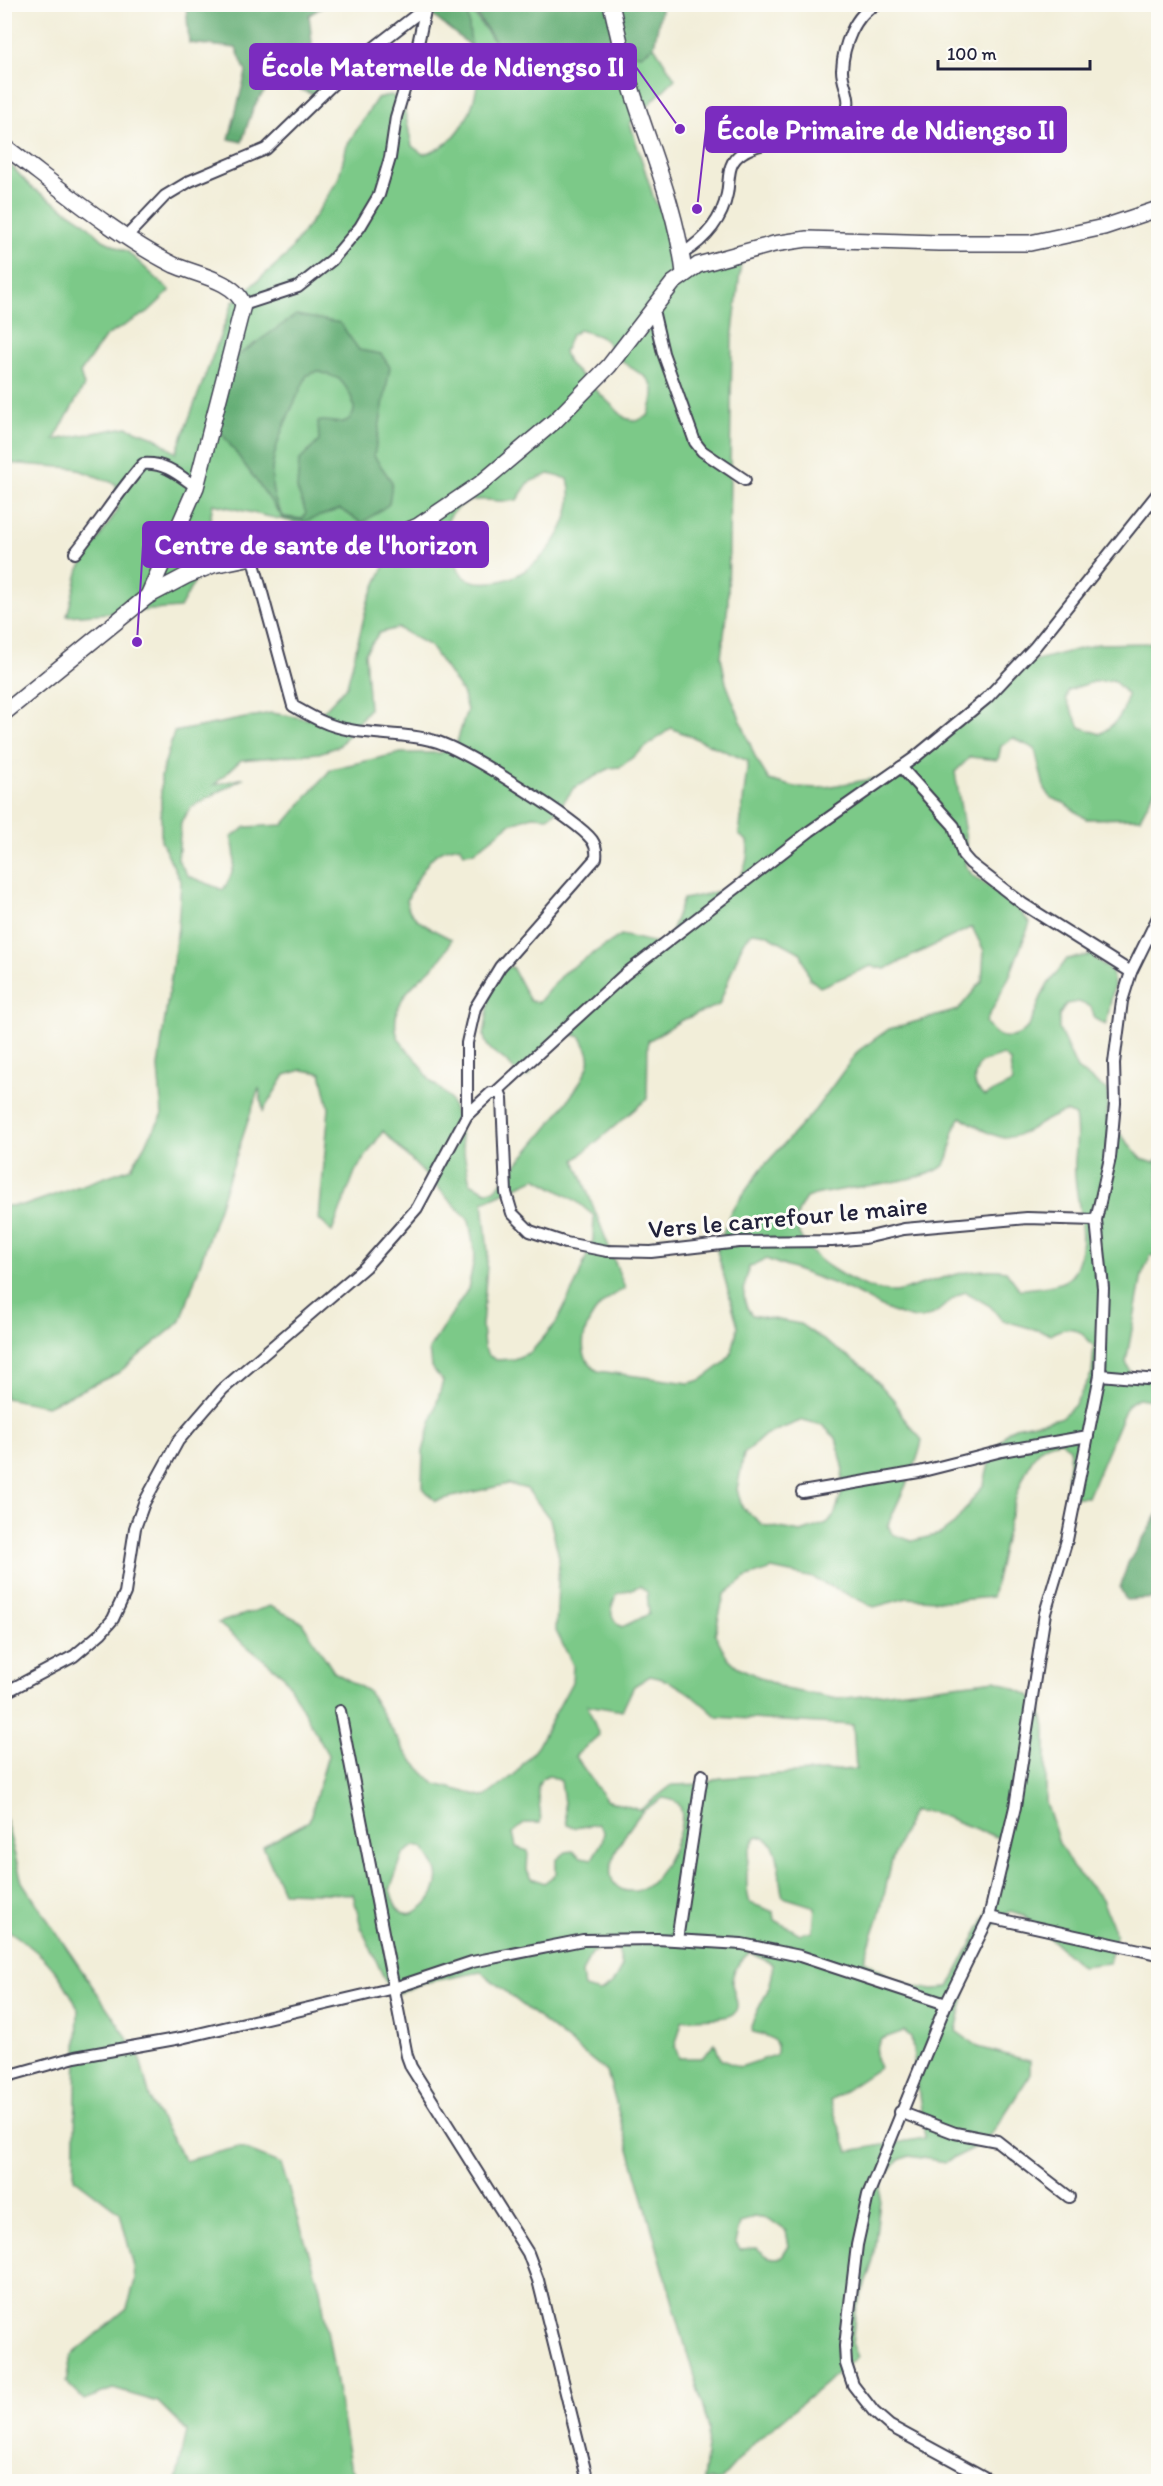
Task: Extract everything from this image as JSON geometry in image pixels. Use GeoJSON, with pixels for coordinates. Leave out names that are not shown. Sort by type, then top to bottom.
{"type":"FeatureCollection","features":[{"type":"Feature","properties":{"kind":"street"},"geometry":{"type":"LineString","coordinates":[[611,4],[632,89],[661,176],[682,254],[684,273]]}},
{"type":"Feature","properties":{"kind":"street"},"geometry":{"type":"LineString","coordinates":[[682,254],[697,245],[714,227],[727,193],[727,178],[740,154],[761,143],[815,136],[832,131],[846,113],[849,94],[842,72],[847,44],[856,24],[878,4]]}},
{"type":"Feature","properties":{"kind":"street"},"geometry":{"type":"LineString","coordinates":[[127,236],[165,196],[190,181],[266,149],[358,60],[426,6]]}},
{"type":"Feature","properties":{"kind":"street"},"geometry":{"type":"LineString","coordinates":[[243,305],[298,287],[332,260],[360,226],[379,195],[390,158],[396,117],[418,44],[426,6]]}},
{"type":"Feature","properties":{"kind":"street"},"geometry":{"type":"LineString","coordinates":[[4,146],[159,257],[230,289],[241,297],[243,305],[196,487],[148,596]]}},
{"type":"Feature","properties":{"kind":"street"},"geometry":{"type":"LineString","coordinates":[[4,713],[148,596],[213,565],[281,551],[340,551],[394,536],[418,526],[480,484],[556,420],[609,366],[684,273],[711,261],[774,244],[807,238],[939,243],[1030,243],[1104,227],[1158,209]]}},
{"type":"Feature","properties":{"kind":"street"},"geometry":{"type":"LineString","coordinates":[[652,310],[663,353],[695,442],[702,450],[745,480]]}},
{"type":"Feature","properties":{"kind":"street"},"geometry":{"type":"LineString","coordinates":[[75,553],[143,464],[155,463],[170,469],[196,487]]}},
{"type":"Feature","properties":{"kind":"street"},"geometry":{"type":"LineString","coordinates":[[4,1693],[74,1656],[101,1633],[113,1619],[125,1593],[135,1528],[144,1503],[178,1441],[223,1389],[364,1268],[417,1208],[467,1115],[624,975],[810,831],[902,767],[987,698],[1034,648],[1158,493]]}},
{"type":"Feature","properties":{"kind":"street"},"geometry":{"type":"LineString","coordinates":[[252,556],[293,705],[322,722],[351,729],[400,734],[439,743],[515,785],[560,815],[592,840],[597,850],[596,858],[588,869],[559,897],[500,967],[475,1008],[467,1043],[467,1115]]}},
{"type":"Feature","properties":{"kind":"street"},"geometry":{"type":"LineString","coordinates":[[902,767],[954,826],[963,855],[970,863],[1023,904],[1131,972]]}},
{"type":"Feature","properties":{"kind":"street"},"geometry":{"type":"LineString","coordinates":[[993,2481],[882,2419],[854,2385],[846,2364],[845,2346],[861,2221],[900,2112],[946,2004],[989,1917],[1022,1773],[1045,1613],[1067,1540],[1100,1375],[1103,1288],[1096,1220],[1110,1158],[1118,1022],[1131,972],[1158,917]]}},
{"type":"Feature","properties":{"kind":"street","name":"Vers le carrefour le maire"},"geometry":{"type":"LineString","coordinates":[[495,1092],[502,1098],[506,1193],[512,1214],[530,1231],[566,1243],[607,1251],[651,1252],[739,1242],[854,1239],[904,1229],[1027,1218],[1096,1220]]}},
{"type":"Feature","properties":{"kind":"street"},"geometry":{"type":"LineString","coordinates":[[1100,1375],[1158,1380]]}},
{"type":"Feature","properties":{"kind":"street"},"geometry":{"type":"LineString","coordinates":[[802,1492],[919,1472],[1002,1451],[1088,1436]]}},
{"type":"Feature","properties":{"kind":"street"},"geometry":{"type":"LineString","coordinates":[[340,1711],[411,2067],[528,2253],[538,2280],[588,2481]]}},
{"type":"Feature","properties":{"kind":"street"},"geometry":{"type":"LineString","coordinates":[[677,1940],[702,1775]]}},
{"type":"Feature","properties":{"kind":"street"},"geometry":{"type":"LineString","coordinates":[[989,1917],[1158,1954]]}},
{"type":"Feature","properties":{"kind":"street"},"geometry":{"type":"LineString","coordinates":[[4,2077],[75,2057],[181,2038],[394,1988],[472,1962],[582,1940],[677,1940],[742,1944],[800,1956],[946,2004]]}},
{"type":"Feature","properties":{"kind":"street"},"geometry":{"type":"LineString","coordinates":[[900,2112],[955,2133],[997,2141],[1069,2197]]}},
{"type":"Feature","properties":{"kind":"green space"},"geometry":{"type":"Polygon","coordinates":[[[186,5],[326,5],[309,15],[318,97],[279,80],[270,86],[258,100],[242,142],[229,139],[246,72],[236,48],[189,43],[186,5]]]}},
{"type":"Feature","properties":{"kind":"green space"},"geometry":{"type":"Polygon","coordinates":[[[419,5],[467,5],[471,46],[419,5]]]}},
{"type":"Feature","properties":{"kind":"green space"},"geometry":{"type":"Polygon","coordinates":[[[467,5],[504,54],[619,51],[641,55],[654,46],[675,79],[630,123],[654,199],[695,271],[741,263],[732,341],[728,605],[721,657],[726,683],[756,759],[769,780],[795,787],[820,788],[901,774],[1022,664],[1098,644],[1150,643],[1158,635],[1158,784],[1140,818],[1086,819],[1064,803],[1051,798],[1044,787],[1035,749],[1013,738],[1001,746],[998,760],[970,757],[955,772],[966,840],[965,865],[973,876],[1007,897],[1030,923],[1010,975],[986,1022],[991,1029],[1000,1036],[1007,1037],[1012,1037],[1025,1030],[1033,1018],[1045,989],[1067,959],[1091,955],[1112,972],[1114,985],[1106,1025],[1095,1019],[1091,1007],[1079,1002],[1066,1004],[1059,1016],[1059,1029],[1077,1069],[1108,1091],[1107,1119],[1142,1159],[1154,1163],[1158,1159],[1158,1257],[1151,1255],[1142,1275],[1126,1362],[1131,1374],[1158,1376],[1158,1401],[1138,1398],[1127,1405],[1088,1497],[1076,1497],[1067,1487],[1070,1448],[1060,1441],[1046,1445],[1038,1451],[1028,1467],[1015,1502],[992,1597],[948,1601],[907,1598],[874,1607],[813,1578],[772,1569],[745,1578],[724,1595],[715,1634],[727,1657],[738,1667],[785,1689],[838,1699],[996,1680],[1031,1696],[1040,1705],[1046,1731],[1046,1802],[1059,1843],[1073,1868],[1102,1899],[1116,1936],[1109,1963],[1081,1966],[1024,1915],[1010,1911],[987,1935],[973,1965],[956,2031],[978,2047],[1030,2061],[1030,2075],[993,2132],[972,2149],[946,2162],[909,2156],[897,2161],[882,2182],[873,2261],[855,2314],[852,2345],[857,2357],[756,2441],[720,2481],[703,2481],[709,2429],[607,2072],[481,1972],[422,1983],[392,1996],[361,1927],[353,1894],[283,1892],[263,1846],[309,1821],[328,1755],[284,1676],[218,1623],[270,1606],[302,1622],[334,1672],[368,1691],[408,1756],[435,1784],[485,1797],[514,1775],[537,1747],[572,1682],[573,1665],[556,1631],[559,1557],[550,1519],[527,1489],[508,1484],[435,1501],[422,1487],[423,1451],[443,1381],[431,1367],[429,1349],[468,1289],[475,1255],[469,1220],[383,1131],[355,1172],[332,1232],[319,1219],[329,1108],[321,1073],[302,1070],[285,1075],[263,1111],[259,1088],[181,1321],[118,1373],[47,1406],[5,1398],[5,1206],[26,1205],[131,1168],[162,1116],[158,1067],[178,927],[181,882],[161,841],[161,776],[174,732],[271,713],[315,720],[347,686],[368,601],[394,545],[213,504],[200,571],[180,608],[67,616],[79,569],[118,509],[116,484],[74,468],[7,463],[5,465],[5,159],[31,187],[83,221],[103,240],[128,252],[170,291],[148,312],[106,336],[80,373],[84,386],[54,440],[127,427],[154,437],[176,453],[233,302],[286,256],[315,216],[338,180],[347,145],[377,98],[391,95],[403,102],[412,146],[423,154],[436,150],[446,143],[463,124],[474,101],[478,75],[470,42],[467,5]],[[579,330],[571,335],[564,352],[569,364],[625,418],[636,421],[648,416],[652,402],[652,385],[648,379],[619,358],[602,338],[579,330]],[[549,474],[529,482],[517,500],[472,501],[461,505],[449,519],[447,531],[454,546],[460,572],[466,578],[493,582],[509,578],[525,570],[539,559],[552,545],[568,513],[570,496],[568,479],[549,474]],[[398,628],[379,633],[365,653],[369,709],[339,746],[319,753],[241,760],[214,785],[244,778],[191,807],[181,822],[178,860],[188,876],[223,890],[230,877],[235,858],[231,837],[246,827],[283,825],[331,769],[401,753],[440,753],[456,745],[467,710],[462,692],[430,646],[398,628]],[[1113,680],[1093,682],[1068,690],[1066,699],[1080,727],[1100,734],[1119,718],[1127,694],[1113,680]],[[671,728],[620,767],[610,768],[574,788],[556,812],[548,817],[532,816],[510,824],[474,852],[464,853],[460,846],[439,852],[422,872],[407,901],[410,911],[419,921],[451,939],[441,959],[408,991],[401,1001],[397,1012],[397,1035],[430,1080],[449,1098],[458,1125],[470,1183],[486,1191],[495,1190],[547,1128],[574,1092],[589,1063],[589,1056],[581,1037],[563,1032],[547,1043],[529,1076],[520,1078],[509,1064],[490,1049],[485,1041],[492,981],[503,967],[512,967],[530,1001],[539,1002],[563,973],[621,935],[666,945],[683,899],[729,887],[739,879],[745,867],[747,841],[739,835],[748,761],[671,728]],[[972,927],[885,969],[871,966],[820,987],[809,978],[801,953],[766,934],[753,932],[743,942],[719,1005],[680,1021],[648,1041],[647,1099],[575,1160],[625,1288],[601,1305],[586,1330],[583,1348],[590,1365],[598,1371],[689,1383],[701,1380],[724,1363],[732,1352],[738,1326],[717,1251],[730,1213],[761,1169],[815,1110],[858,1051],[889,1029],[958,1010],[982,981],[984,951],[972,927]],[[1003,1055],[980,1063],[975,1085],[985,1096],[1012,1083],[1010,1061],[1003,1055]],[[1067,1112],[1058,1114],[1022,1133],[1004,1137],[994,1135],[961,1117],[955,1128],[948,1158],[945,1164],[936,1171],[902,1180],[837,1190],[806,1198],[797,1217],[800,1236],[820,1260],[834,1270],[865,1286],[880,1290],[899,1291],[951,1276],[984,1270],[1006,1271],[1020,1290],[1062,1282],[1072,1275],[1081,1252],[1081,1226],[1075,1176],[1077,1133],[1075,1116],[1067,1112]],[[536,1178],[483,1202],[488,1253],[482,1326],[484,1347],[488,1355],[496,1360],[514,1359],[531,1352],[556,1323],[577,1281],[593,1240],[594,1216],[575,1200],[536,1178]],[[766,1259],[749,1267],[745,1286],[745,1304],[752,1315],[800,1324],[866,1369],[894,1400],[902,1416],[922,1440],[912,1471],[888,1525],[892,1534],[912,1541],[940,1534],[955,1523],[984,1484],[991,1455],[1007,1432],[1015,1427],[1060,1418],[1074,1406],[1092,1373],[1094,1346],[1080,1332],[1070,1328],[1051,1334],[1002,1320],[990,1306],[966,1292],[954,1297],[934,1314],[923,1318],[913,1318],[882,1308],[845,1288],[766,1259]],[[803,1420],[765,1435],[744,1454],[737,1489],[742,1507],[763,1525],[801,1532],[827,1523],[834,1516],[841,1495],[843,1466],[836,1438],[822,1425],[803,1420]],[[640,1586],[617,1594],[612,1616],[622,1627],[649,1614],[647,1592],[640,1586]],[[650,1676],[634,1686],[622,1711],[587,1705],[599,1735],[575,1756],[606,1800],[640,1810],[672,1785],[705,1784],[720,1778],[856,1769],[853,1725],[717,1717],[678,1686],[650,1676]],[[548,1775],[542,1779],[538,1790],[540,1823],[525,1823],[513,1833],[516,1847],[528,1851],[527,1871],[532,1878],[544,1883],[556,1874],[556,1860],[566,1852],[573,1851],[581,1857],[592,1859],[602,1842],[604,1832],[598,1824],[575,1828],[567,1825],[561,1781],[548,1775]],[[663,1798],[642,1812],[623,1839],[611,1866],[611,1874],[616,1886],[627,1891],[640,1890],[653,1880],[667,1861],[681,1824],[678,1803],[672,1800],[663,1798]],[[912,1811],[892,1860],[880,1913],[864,1960],[904,1983],[926,1989],[949,1987],[993,1902],[1007,1841],[932,1812],[912,1811]],[[758,1836],[754,1840],[747,1867],[750,1903],[774,1912],[775,1920],[800,1934],[813,1931],[815,1907],[783,1897],[776,1852],[767,1839],[758,1836]],[[415,1846],[403,1854],[390,1890],[397,1908],[403,1913],[418,1911],[435,1890],[437,1873],[423,1848],[415,1846]],[[605,1948],[591,1953],[582,1973],[584,1988],[600,1992],[612,1984],[622,1966],[618,1949],[605,1948]],[[750,1952],[740,1962],[732,1979],[737,2002],[736,2010],[728,2016],[682,2021],[675,2047],[679,2058],[702,2058],[715,2043],[721,2060],[740,2067],[776,2055],[775,2041],[768,2036],[753,2032],[751,2027],[771,1981],[772,1964],[750,1952]],[[904,2031],[881,2039],[876,2050],[879,2068],[830,2101],[848,2151],[925,2138],[911,2037],[904,2031]],[[753,2217],[740,2224],[735,2242],[740,2249],[757,2248],[768,2257],[782,2257],[789,2246],[786,2231],[769,2219],[753,2217]]]}},
{"type":"Feature","properties":{"kind":"green space"},"geometry":{"type":"Polygon","coordinates":[[[470,5],[662,5],[654,46],[641,55],[619,51],[593,69],[504,54],[470,5]]]}},
{"type":"Feature","properties":{"kind":"green space"},"geometry":{"type":"Polygon","coordinates":[[[296,315],[340,323],[359,350],[381,354],[390,367],[374,456],[392,482],[389,504],[362,523],[340,509],[305,521],[283,518],[218,428],[230,361],[296,315]],[[318,371],[307,375],[277,445],[272,483],[275,500],[284,517],[302,519],[306,513],[297,489],[299,461],[319,441],[318,422],[343,422],[354,413],[353,401],[344,384],[318,371]]]}},
{"type":"Feature","properties":{"kind":"green space"},"geometry":{"type":"Polygon","coordinates":[[[1158,1514],[1158,1598],[1126,1600],[1120,1588],[1128,1563],[1158,1514]]]}},
{"type":"Feature","properties":{"kind":"green space"},"geometry":{"type":"Polygon","coordinates":[[[4,1814],[22,1882],[139,2055],[152,2105],[185,2161],[239,2147],[281,2164],[320,2288],[350,2465],[358,2481],[176,2481],[187,2431],[158,2402],[113,2389],[84,2400],[66,2382],[71,2356],[127,2309],[135,2280],[134,2267],[120,2213],[74,2178],[78,2009],[64,1983],[48,1962],[5,1928],[4,1814]]]}},
{"type":"Feature","properties":{"kind":"place","name":"École Maternelle de Ndiengso II"},"geometry":{"type":"Point","coordinates":[680,129]}},
{"type":"Feature","properties":{"kind":"place","name":"École Primaire de Ndiengso II"},"geometry":{"type":"Point","coordinates":[697,209]}},
{"type":"Feature","properties":{"kind":"place","name":"Centre de sante de l'horizon"},"geometry":{"type":"Point","coordinates":[137,642]}}]}
